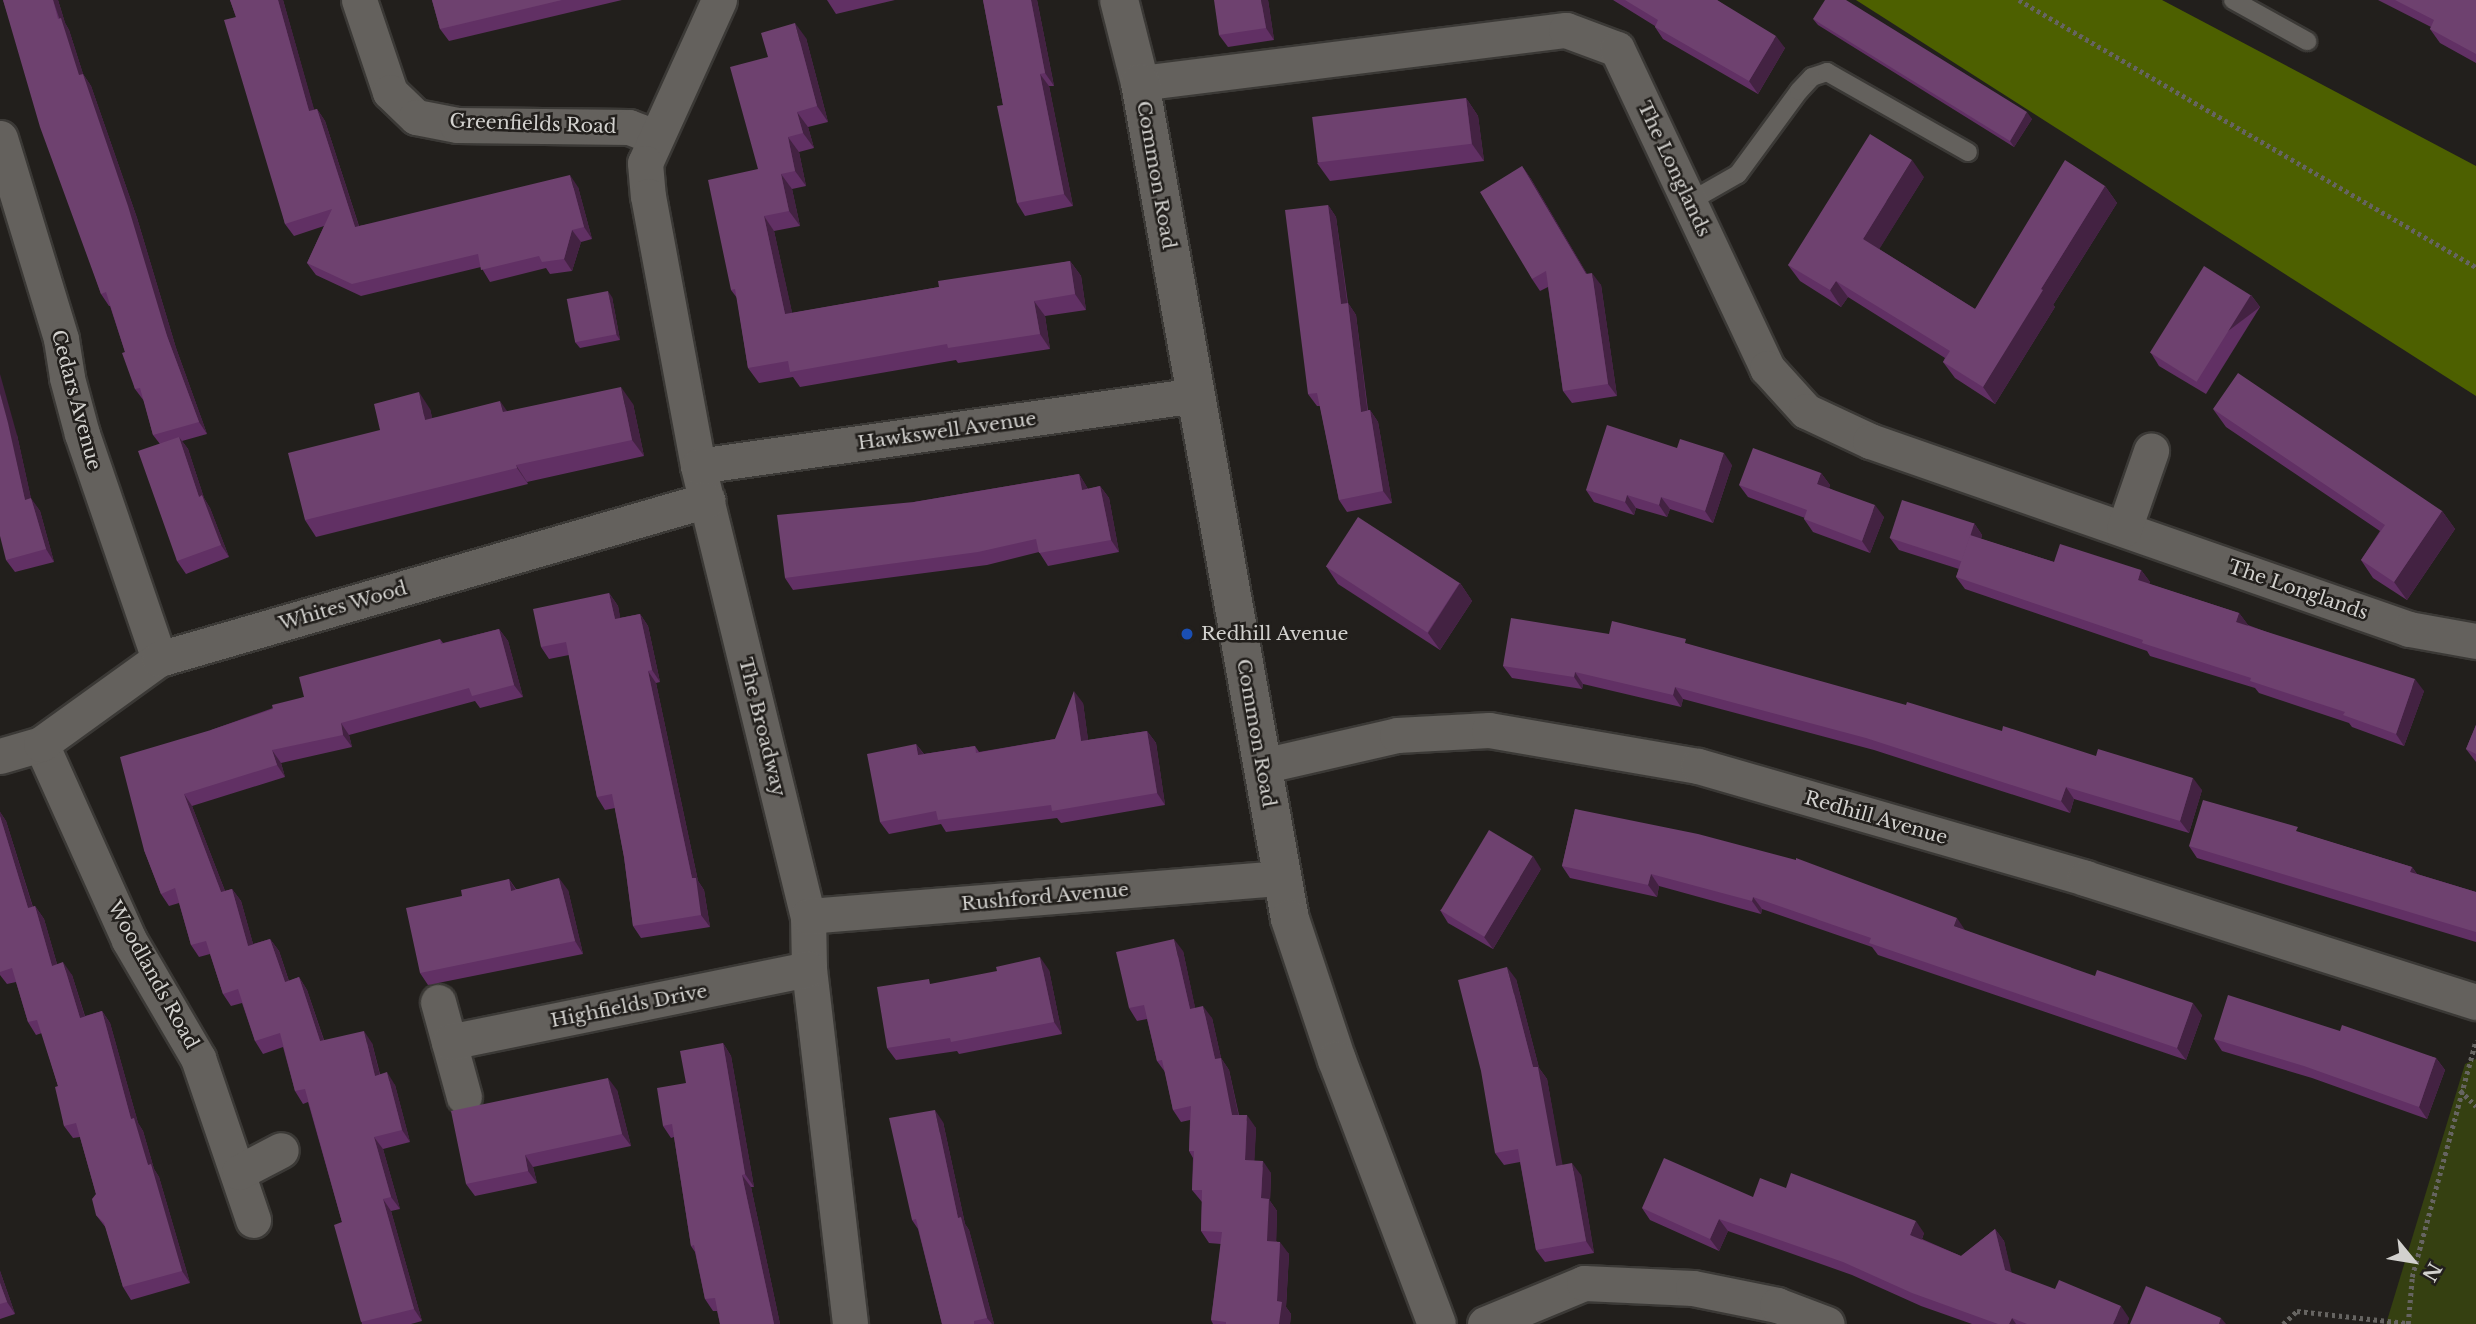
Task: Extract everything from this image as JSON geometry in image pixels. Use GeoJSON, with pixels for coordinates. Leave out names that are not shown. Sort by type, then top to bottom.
{"type":"FeatureCollection","features":[{"type":"Feature","properties":{"kind":"street","name":"Greenfields Road"},"geometry":{"type":"LineString","coordinates":[[359,0],[390,92],[416,117],[457,125],[629,127],[656,137]]}},
{"type":"Feature","properties":{"kind":"street","name":"The Broadway"},"geometry":{"type":"LineString","coordinates":[[719,0],[645,163],[648,197],[698,466],[808,916],[809,969],[850,1324]]}},
{"type":"Feature","properties":{"kind":"street","name":"Common Road"},"geometry":{"type":"LineString","coordinates":[[1119,0],[1140,83],[1290,919],[1337,1060],[1437,1324]]}},
{"type":"Feature","properties":{"kind":"street","name":"The Longlands"},"geometry":{"type":"LineString","coordinates":[[1140,83],[1566,30],[1617,49],[1767,368],[1806,411],[1870,441],[2409,629],[2476,641]]}},
{"type":"Feature","properties":{"kind":"street","name":"Cedars Avenue"},"geometry":{"type":"LineString","coordinates":[[0,138],[61,339],[67,378],[82,434],[159,659]]}},
{"type":"Feature","properties":{"kind":"street","name":"Hawkswell Avenue"},"geometry":{"type":"LineString","coordinates":[[698,466],[1196,395]]}},
{"type":"Feature","properties":{"kind":"street"},"geometry":{"type":"LineString","coordinates":[[2124,529],[2151,452]]}},
{"type":"Feature","properties":{"kind":"street","name":"Whites Wood"},"geometry":{"type":"LineString","coordinates":[[0,756],[41,744],[159,659],[708,500]]}},
{"type":"Feature","properties":{"kind":"street","name":"Redhill Avenue"},"geometry":{"type":"LineString","coordinates":[[1262,766],[1397,735],[1489,730],[1698,766],[2085,878],[2476,1002]]}},
{"type":"Feature","properties":{"kind":"street","name":"Woodlands Road"},"geometry":{"type":"LineString","coordinates":[[41,744],[130,940],[198,1058],[239,1172],[253,1220]]}},
{"type":"Feature","properties":{"kind":"street","name":"Rushford Avenue"},"geometry":{"type":"LineString","coordinates":[[808,916],[1282,878]]}},
{"type":"Feature","properties":{"kind":"street","name":"Highfields Drive"},"geometry":{"type":"LineString","coordinates":[[449,1042],[809,969]]}},
{"type":"Feature","properties":{"kind":"street"},"geometry":{"type":"LineString","coordinates":[[438,1002],[464,1097]]}},
{"type":"Feature","properties":{"kind":"street"},"geometry":{"type":"LineString","coordinates":[[239,1172],[281,1150]]}},
{"type":"Feature","properties":{"kind":"street"},"geometry":{"type":"LineString","coordinates":[[1485,1324],[1584,1283],[1693,1288],[1777,1305],[1827,1324]]}},
{"type":"Feature","properties":{"kind":"lane"},"geometry":{"type":"LineString","coordinates":[[2233,0],[2307,41]]}},
{"type":"Feature","properties":{"kind":"lane"},"geometry":{"type":"LineString","coordinates":[[1689,202],[1738,174],[1799,91],[1812,77],[1827,72],[1968,152]]}},
{"type":"Feature","properties":{"kind":"path"},"geometry":{"type":"LineString","coordinates":[[2019,0],[2476,267]]}},
{"type":"Feature","properties":{"kind":"path"},"geometry":{"type":"LineString","coordinates":[[2283,1324],[2297,1311],[2407,1324],[2412,1277],[2460,1090],[2476,1040]]}},
{"type":"Feature","properties":{"kind":"path"},"geometry":{"type":"LineString","coordinates":[[2460,1090],[2476,1106]]}},
{"type":"Feature","properties":{"kind":"green space"},"geometry":{"type":"Polygon","coordinates":[[[1856,0],[2162,0],[2476,166],[2476,396],[1856,0]]]}},
{"type":"Feature","properties":{"kind":"green space"},"geometry":{"type":"Polygon","coordinates":[[[2476,1059],[2476,1324],[2386,1324],[2465,1064],[2476,1059]]]}},
{"type":"Feature","properties":{"kind":"building"},"geometry":{"type":"Polygon","coordinates":[[[3,0],[53,0],[79,75],[83,74],[128,206],[167,336],[199,422],[153,435],[140,388],[135,389],[122,353],[125,352],[106,292],[101,294],[40,127],[3,0]]]}},
{"type":"Feature","properties":{"kind":"building"},"geometry":{"type":"Polygon","coordinates":[[[230,0],[278,0],[309,111],[317,109],[355,227],[570,175],[584,227],[572,230],[564,259],[542,262],[539,256],[481,270],[478,254],[352,284],[307,263],[332,209],[285,224],[224,20],[236,17],[230,0]]]}},
{"type":"Feature","properties":{"kind":"building"},"geometry":{"type":"Polygon","coordinates":[[[432,0],[562,0],[440,29],[432,0]]]}},
{"type":"Feature","properties":{"kind":"building"},"geometry":{"type":"Polygon","coordinates":[[[983,0],[1031,0],[1045,73],[1040,74],[1064,194],[1017,203],[997,106],[1003,105],[983,0]]]}},
{"type":"Feature","properties":{"kind":"building"},"geometry":{"type":"Polygon","coordinates":[[[1214,0],[1261,0],[1266,28],[1219,35],[1214,0]]]}},
{"type":"Feature","properties":{"kind":"building"},"geometry":{"type":"Polygon","coordinates":[[[1625,0],[1717,0],[1776,36],[1749,81],[1655,27],[1658,20],[1625,0]]]}},
{"type":"Feature","properties":{"kind":"building"},"geometry":{"type":"Polygon","coordinates":[[[1825,0],[1846,0],[2027,112],[2010,141],[1813,19],[1825,0]]]}},
{"type":"Feature","properties":{"kind":"building"},"geometry":{"type":"Polygon","coordinates":[[[2395,0],[2476,0],[2476,54],[2430,29],[2434,20],[2395,0]]]}},
{"type":"Feature","properties":{"kind":"building"},"geometry":{"type":"Polygon","coordinates":[[[795,23],[817,106],[797,112],[803,133],[788,137],[795,171],[781,174],[789,211],[764,216],[785,314],[939,287],[938,281],[1070,261],[1075,294],[1034,301],[1040,334],[948,348],[947,344],[790,372],[788,361],[748,368],[735,289],[731,290],[708,180],[758,169],[730,67],[768,57],[761,33],[795,23]]]}},
{"type":"Feature","properties":{"kind":"building"},"geometry":{"type":"Polygon","coordinates":[[[1466,98],[1472,144],[1318,163],[1312,117],[1466,98]]]}},
{"type":"Feature","properties":{"kind":"building"},"geometry":{"type":"Polygon","coordinates":[[[1870,134],[1912,160],[1863,239],[1975,309],[2065,160],[2105,186],[1983,387],[1943,362],[1950,351],[1836,281],[1830,290],[1788,265],[1870,134]]]}},
{"type":"Feature","properties":{"kind":"building"},"geometry":{"type":"Polygon","coordinates":[[[1522,166],[1586,274],[1592,273],[1608,384],[1563,391],[1546,271],[1532,279],[1480,192],[1522,166]]]}},
{"type":"Feature","properties":{"kind":"building"},"geometry":{"type":"Polygon","coordinates":[[[1328,205],[1341,304],[1348,303],[1361,412],[1370,410],[1383,491],[1339,500],[1317,393],[1308,394],[1285,210],[1328,205]]]}},
{"type":"Feature","properties":{"kind":"building"},"geometry":{"type":"Polygon","coordinates":[[[2204,266],[2251,295],[2197,382],[2150,353],[2204,266]]]}},
{"type":"Feature","properties":{"kind":"building"},"geometry":{"type":"Polygon","coordinates":[[[608,291],[616,334],[575,342],[567,299],[608,291]]]}},
{"type":"Feature","properties":{"kind":"building"},"geometry":{"type":"Polygon","coordinates":[[[2238,373],[2442,511],[2394,582],[2361,560],[2385,525],[2213,409],[2238,373]]]}},
{"type":"Feature","properties":{"kind":"building"},"geometry":{"type":"Polygon","coordinates":[[[621,387],[632,440],[516,465],[517,468],[305,520],[288,453],[380,430],[374,404],[419,392],[425,420],[500,401],[503,412],[621,387]]]}},
{"type":"Feature","properties":{"kind":"building"},"geometry":{"type":"Polygon","coordinates":[[[0,393],[25,500],[31,498],[46,549],[6,560],[0,536],[0,393]]]}},
{"type":"Feature","properties":{"kind":"building"},"geometry":{"type":"Polygon","coordinates":[[[1607,425],[1677,448],[1680,439],[1724,453],[1705,511],[1661,497],[1659,505],[1627,495],[1625,502],[1586,490],[1607,425]]]}},
{"type":"Feature","properties":{"kind":"building"},"geometry":{"type":"Polygon","coordinates":[[[179,437],[199,497],[202,495],[221,545],[177,561],[138,451],[179,437]]]}},
{"type":"Feature","properties":{"kind":"building"},"geometry":{"type":"Polygon","coordinates":[[[1753,448],[1821,473],[1817,484],[1875,505],[1862,541],[1804,519],[1807,510],[1739,485],[1753,448]]]}},
{"type":"Feature","properties":{"kind":"building"},"geometry":{"type":"Polygon","coordinates":[[[1079,474],[1082,490],[1100,486],[1111,540],[1039,553],[1036,539],[978,552],[785,578],[777,515],[914,502],[1079,474]]]}},
{"type":"Feature","properties":{"kind":"building"},"geometry":{"type":"Polygon","coordinates":[[[1902,500],[1974,523],[1962,562],[1890,538],[1902,500]]]}},
{"type":"Feature","properties":{"kind":"building"},"geometry":{"type":"Polygon","coordinates":[[[1358,517],[1459,583],[1427,632],[1326,566],[1358,517]]]}},
{"type":"Feature","properties":{"kind":"building"},"geometry":{"type":"Polygon","coordinates":[[[1970,535],[2054,562],[2060,544],[2141,570],[2138,580],[2239,613],[2236,622],[2415,679],[2396,734],[2343,715],[2345,712],[2250,681],[2251,678],[2142,643],[2143,640],[1956,577],[1970,535]]]}},
{"type":"Feature","properties":{"kind":"building"},"geometry":{"type":"Polygon","coordinates":[[[609,593],[615,619],[640,614],[652,670],[648,671],[692,878],[696,878],[701,915],[633,926],[612,794],[597,797],[566,642],[541,647],[533,609],[609,593]]]}},
{"type":"Feature","properties":{"kind":"building"},"geometry":{"type":"Polygon","coordinates":[[[1511,618],[1609,634],[1612,621],[1686,639],[1685,643],[1906,705],[1907,702],[2002,731],[2003,726],[2096,756],[2098,749],[2193,778],[2180,821],[2066,787],[2061,801],[1866,738],[1675,687],[1673,695],[1575,672],[1574,677],[1503,666],[1511,618]]]}},
{"type":"Feature","properties":{"kind":"building"},"geometry":{"type":"Polygon","coordinates":[[[499,629],[514,685],[472,696],[469,688],[341,723],[343,735],[272,750],[277,765],[184,794],[221,892],[232,889],[248,946],[270,939],[285,982],[299,977],[320,1041],[364,1031],[375,1076],[387,1072],[402,1130],[374,1137],[391,1197],[383,1199],[414,1309],[361,1322],[334,1225],[342,1222],[305,1089],[295,1091],[280,1033],[255,1041],[238,989],[223,994],[206,941],[191,945],[175,888],[161,894],[144,850],[120,757],[211,730],[273,709],[272,705],[304,697],[299,677],[440,639],[441,644],[499,629]]]}},
{"type":"Feature","properties":{"kind":"building"},"geometry":{"type":"Polygon","coordinates":[[[1074,691],[1081,741],[1147,731],[1157,793],[1052,811],[1051,805],[938,820],[936,811],[880,822],[867,754],[916,744],[918,755],[975,746],[976,753],[1055,739],[1074,691]]]}},
{"type":"Feature","properties":{"kind":"building"},"geometry":{"type":"Polygon","coordinates":[[[2476,725],[2476,754],[2466,749],[2476,725]]]}},
{"type":"Feature","properties":{"kind":"building"},"geometry":{"type":"Polygon","coordinates":[[[2203,800],[2298,827],[2296,831],[2412,867],[2410,872],[2476,892],[2476,932],[2189,846],[2203,800]]]}},
{"type":"Feature","properties":{"kind":"building"},"geometry":{"type":"Polygon","coordinates":[[[1575,809],[1698,834],[1796,858],[1957,918],[1954,926],[2095,976],[2097,970],[2193,1003],[2177,1048],[1869,943],[1871,938],[1753,897],[1752,901],[1651,874],[1648,885],[1562,866],[1575,809]]]}},
{"type":"Feature","properties":{"kind":"building"},"geometry":{"type":"Polygon","coordinates":[[[0,816],[28,908],[35,906],[52,966],[63,962],[80,1018],[102,1011],[131,1119],[134,1118],[148,1165],[151,1164],[182,1271],[123,1287],[104,1223],[96,1215],[92,1199],[96,1194],[76,1123],[64,1126],[55,1087],[58,1086],[37,1020],[28,1022],[12,968],[0,972],[0,816]]]}},
{"type":"Feature","properties":{"kind":"building"},"geometry":{"type":"Polygon","coordinates":[[[1489,830],[1533,856],[1484,937],[1441,911],[1489,830]]]}},
{"type":"Feature","properties":{"kind":"building"},"geometry":{"type":"Polygon","coordinates":[[[559,878],[575,941],[420,973],[406,908],[462,896],[461,890],[509,879],[511,891],[559,878]]]}},
{"type":"Feature","properties":{"kind":"building"},"geometry":{"type":"Polygon","coordinates":[[[1174,939],[1190,1009],[1203,1006],[1215,1059],[1221,1058],[1232,1115],[1247,1115],[1245,1160],[1263,1161],[1261,1198],[1269,1199],[1267,1241],[1280,1242],[1277,1301],[1282,1302],[1279,1324],[1226,1324],[1211,1320],[1222,1232],[1201,1231],[1202,1190],[1192,1190],[1194,1151],[1189,1151],[1191,1106],[1173,1110],[1162,1060],[1157,1061],[1144,1005],[1129,1008],[1116,952],[1174,939]]]}},
{"type":"Feature","properties":{"kind":"building"},"geometry":{"type":"Polygon","coordinates":[[[1040,957],[1054,1022],[951,1042],[950,1038],[887,1048],[877,987],[929,979],[930,984],[997,971],[996,967],[1040,957]]]}},
{"type":"Feature","properties":{"kind":"building"},"geometry":{"type":"Polygon","coordinates":[[[1507,967],[1533,1067],[1538,1067],[1556,1166],[1572,1163],[1586,1241],[1536,1250],[1518,1149],[1495,1153],[1481,1071],[1458,980],[1507,967]]]}},
{"type":"Feature","properties":{"kind":"building"},"geometry":{"type":"Polygon","coordinates":[[[2228,995],[2340,1031],[2342,1025],[2436,1058],[2419,1107],[2304,1066],[2214,1039],[2228,995]]]}},
{"type":"Feature","properties":{"kind":"building"},"geometry":{"type":"Polygon","coordinates":[[[723,1043],[745,1174],[742,1175],[774,1324],[720,1324],[715,1298],[705,1299],[694,1245],[691,1246],[672,1124],[663,1126],[657,1088],[686,1083],[680,1051],[723,1043]]]}},
{"type":"Feature","properties":{"kind":"building"},"geometry":{"type":"Polygon","coordinates":[[[608,1078],[622,1134],[525,1155],[528,1171],[466,1184],[451,1111],[608,1078]]]}},
{"type":"Feature","properties":{"kind":"building"},"geometry":{"type":"Polygon","coordinates":[[[935,1110],[958,1218],[961,1217],[987,1318],[974,1321],[974,1324],[942,1324],[916,1219],[912,1220],[889,1118],[935,1110]]]}},
{"type":"Feature","properties":{"kind":"building"},"geometry":{"type":"Polygon","coordinates":[[[1664,1158],[1753,1197],[1760,1178],[1786,1188],[1791,1173],[1916,1221],[1910,1235],[1961,1256],[1995,1229],[2005,1270],[2055,1289],[2059,1280],[2121,1306],[2113,1324],[2027,1324],[2012,1318],[2009,1324],[1998,1324],[1912,1293],[1843,1262],[1719,1219],[1710,1239],[1642,1208],[1664,1158]]]}},
{"type":"Feature","properties":{"kind":"building"},"geometry":{"type":"Polygon","coordinates":[[[0,1283],[7,1302],[0,1304],[0,1283]]]}},
{"type":"Feature","properties":{"kind":"building"},"geometry":{"type":"Polygon","coordinates":[[[2146,1286],[2221,1318],[2219,1324],[2130,1324],[2146,1286]]]}},
{"type":"Feature","properties":{"kind":"place","name":"Redhill Avenue"},"geometry":{"type":"Point","coordinates":[1187,634]}}]}
